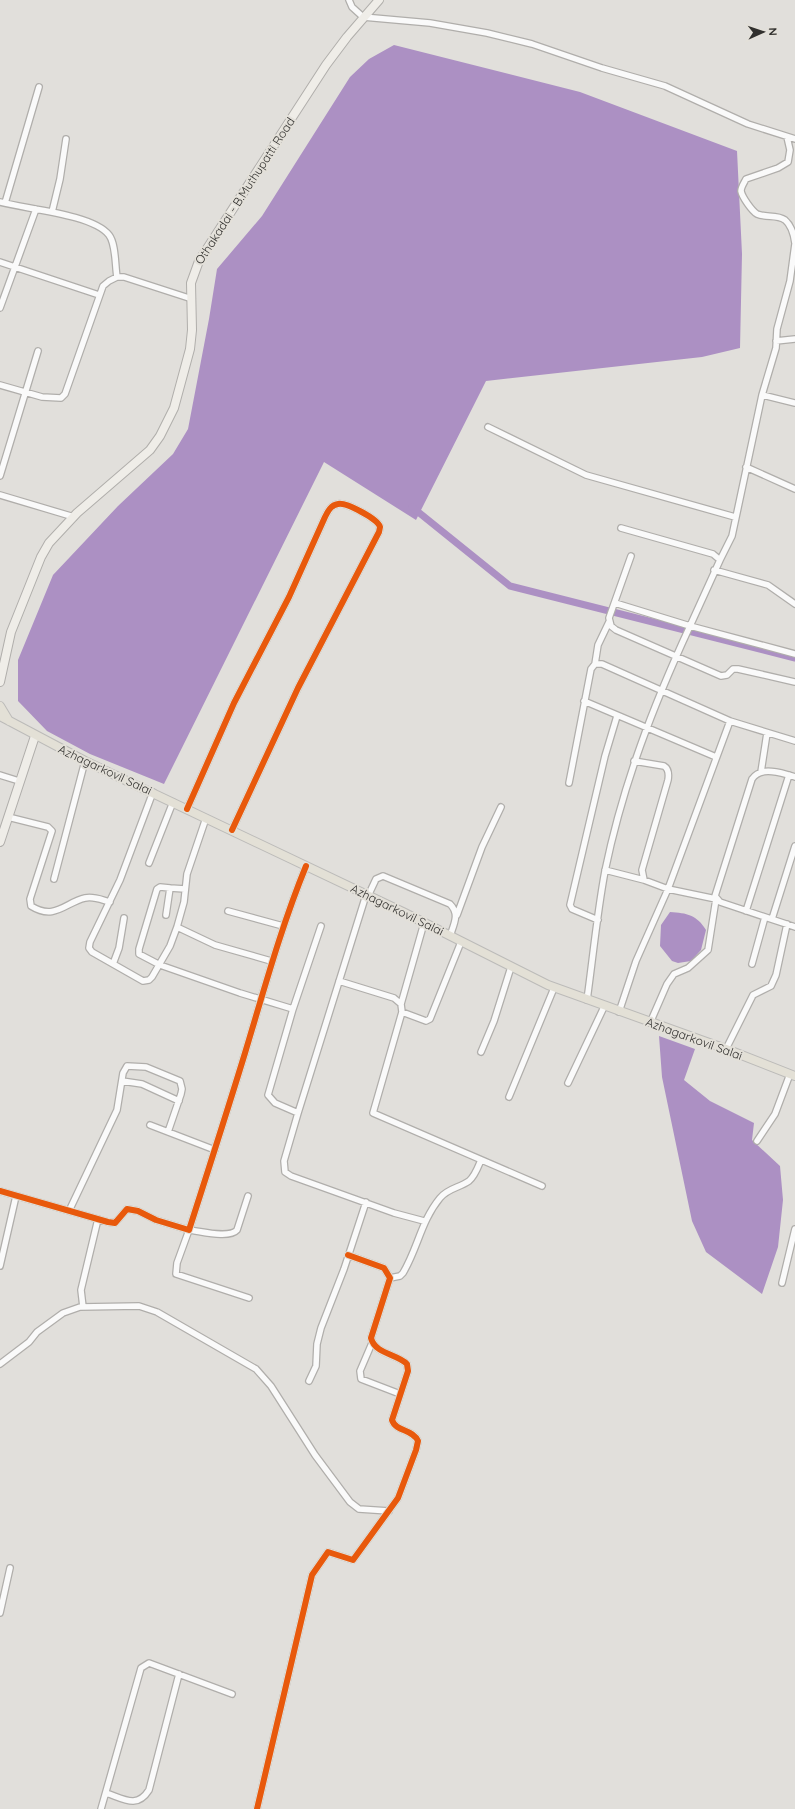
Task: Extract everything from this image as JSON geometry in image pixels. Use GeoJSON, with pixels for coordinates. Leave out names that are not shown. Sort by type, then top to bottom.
{"type":"FeatureCollection","features":[{"type":"Feature","properties":{"kind":"main road","name":"Othakadai - B.Muthupatti Road"},"geometry":{"type":"LineString","coordinates":[[0,682],[11,632],[41,557],[58,532],[150,450],[160,436],[174,408],[187,363],[192,330],[191,283],[194,271],[209,245],[326,65],[379,0]]}},
{"type":"Feature","properties":{"kind":"main road","name":"Azhagarkovil Salai"},"geometry":{"type":"LineString","coordinates":[[0,706],[9,721]]}},
{"type":"Feature","properties":{"kind":"main road","name":"Azhagarkovil Salai"},"geometry":{"type":"LineString","coordinates":[[0,716],[35,736],[85,761],[367,895],[554,988],[726,1049],[792,1075]]}},
{"type":"Feature","properties":{"kind":"main road"},"geometry":{"type":"LineString","coordinates":[[0,842],[18,781],[35,736]]}},
{"type":"Feature","properties":{"kind":"street"},"geometry":{"type":"LineString","coordinates":[[349,0],[352,7],[364,17],[430,23],[487,33],[532,44],[602,68],[665,86],[748,124],[795,139]]}},
{"type":"Feature","properties":{"kind":"street"},"geometry":{"type":"LineString","coordinates":[[39,88],[2,203],[52,212],[101,228],[109,235],[113,244],[117,277]]}},
{"type":"Feature","properties":{"kind":"street"},"geometry":{"type":"LineString","coordinates":[[587,1000],[605,870],[634,761],[660,691],[714,570],[729,544],[762,395],[776,341],[778,323],[790,281],[795,243],[794,235],[785,220],[772,216],[762,216],[754,212],[742,195],[741,189],[746,179],[778,168],[788,162],[790,150],[787,137]]}},
{"type":"Feature","properties":{"kind":"street"},"geometry":{"type":"LineString","coordinates":[[52,212],[60,179],[66,139]]}},
{"type":"Feature","properties":{"kind":"street"},"geometry":{"type":"LineString","coordinates":[[0,308],[16,268],[36,209]]}},
{"type":"Feature","properties":{"kind":"street"},"geometry":{"type":"LineString","coordinates":[[0,262],[99,295]]}},
{"type":"Feature","properties":{"kind":"street"},"geometry":{"type":"LineString","coordinates":[[0,385],[54,399],[61,398],[65,394],[99,295],[108,281],[117,277],[124,277],[192,299]]}},
{"type":"Feature","properties":{"kind":"street"},"geometry":{"type":"LineString","coordinates":[[776,341],[795,339]]}},
{"type":"Feature","properties":{"kind":"street"},"geometry":{"type":"LineString","coordinates":[[0,474],[38,351]]}},
{"type":"Feature","properties":{"kind":"street"},"geometry":{"type":"LineString","coordinates":[[762,395],[795,403]]}},
{"type":"Feature","properties":{"kind":"street"},"geometry":{"type":"LineString","coordinates":[[488,427],[573,470],[597,479],[735,517]]}},
{"type":"Feature","properties":{"kind":"street"},"geometry":{"type":"LineString","coordinates":[[746,467],[795,489]]}},
{"type":"Feature","properties":{"kind":"street"},"geometry":{"type":"LineString","coordinates":[[1,496],[74,517]]}},
{"type":"Feature","properties":{"kind":"street"},"geometry":{"type":"LineString","coordinates":[[187,809],[234,703],[289,597],[329,509],[335,504],[340,503],[346,505],[376,520],[380,527],[379,532],[298,688],[232,830]]}},
{"type":"Feature","properties":{"kind":"street"},"geometry":{"type":"LineString","coordinates":[[621,528],[716,555],[720,560]]}},
{"type":"Feature","properties":{"kind":"street"},"geometry":{"type":"LineString","coordinates":[[569,783],[591,669],[595,664],[598,645],[609,620],[631,556]]}},
{"type":"Feature","properties":{"kind":"street"},"geometry":{"type":"LineString","coordinates":[[714,570],[768,584],[795,604]]}},
{"type":"Feature","properties":{"kind":"street"},"geometry":{"type":"LineString","coordinates":[[614,606],[795,654]]}},
{"type":"Feature","properties":{"kind":"street"},"geometry":{"type":"LineString","coordinates":[[609,620],[616,630],[720,676],[727,675],[733,669],[738,669],[795,682]]}},
{"type":"Feature","properties":{"kind":"street"},"geometry":{"type":"LineString","coordinates":[[595,664],[602,664],[730,721],[795,742]]}},
{"type":"Feature","properties":{"kind":"street"},"geometry":{"type":"LineString","coordinates":[[584,701],[716,757]]}},
{"type":"Feature","properties":{"kind":"street"},"geometry":{"type":"LineString","coordinates":[[598,920],[572,909],[570,905],[605,756],[617,716]]}},
{"type":"Feature","properties":{"kind":"street"},"geometry":{"type":"LineString","coordinates":[[619,1012],[636,961],[668,889],[730,721]]}},
{"type":"Feature","properties":{"kind":"street"},"geometry":{"type":"LineString","coordinates":[[761,772],[767,733]]}},
{"type":"Feature","properties":{"kind":"street"},"geometry":{"type":"LineString","coordinates":[[54,879],[85,761]]}},
{"type":"Feature","properties":{"kind":"street"},"geometry":{"type":"LineString","coordinates":[[634,761],[664,766],[669,772],[642,870],[644,880]]}},
{"type":"Feature","properties":{"kind":"street"},"geometry":{"type":"LineString","coordinates":[[650,1023],[667,984],[674,974],[688,968],[708,950],[716,891],[752,779],[755,775],[761,772],[770,771],[792,776],[746,911]]}},
{"type":"Feature","properties":{"kind":"street"},"geometry":{"type":"LineString","coordinates":[[0,775],[18,781]]}},
{"type":"Feature","properties":{"kind":"street"},"geometry":{"type":"LineString","coordinates":[[153,792],[110,902],[90,942],[89,948],[92,952],[146,981],[152,978],[160,965],[170,946],[177,927],[184,902],[187,874],[206,818]]}},
{"type":"Feature","properties":{"kind":"street"},"geometry":{"type":"LineString","coordinates":[[149,863],[173,802]]}},
{"type":"Feature","properties":{"kind":"street"},"geometry":{"type":"LineString","coordinates":[[450,936],[482,847],[501,807]]}},
{"type":"Feature","properties":{"kind":"street"},"geometry":{"type":"LineString","coordinates":[[8,817],[48,827],[52,831],[30,899],[32,906],[56,911],[83,898],[96,898],[110,902]]}},
{"type":"Feature","properties":{"kind":"street"},"geometry":{"type":"LineString","coordinates":[[772,920],[795,846]]}},
{"type":"Feature","properties":{"kind":"street"},"geometry":{"type":"LineString","coordinates":[[249,1298],[176,1274],[177,1263],[215,1150],[283,926],[306,866]]}},
{"type":"Feature","properties":{"kind":"street"},"geometry":{"type":"LineString","coordinates":[[605,870],[644,880],[668,889],[716,899],[720,902],[795,927]]}},
{"type":"Feature","properties":{"kind":"street"},"geometry":{"type":"LineString","coordinates":[[424,1221],[291,1176],[285,1172],[284,1161],[367,895],[376,879],[383,876],[450,904],[456,911],[456,916]]}},
{"type":"Feature","properties":{"kind":"street"},"geometry":{"type":"LineString","coordinates":[[186,889],[160,887],[157,889],[138,952],[141,956],[160,965],[240,993],[261,998],[293,1009]]}},
{"type":"Feature","properties":{"kind":"street"},"geometry":{"type":"LineString","coordinates":[[166,916],[170,888]]}},
{"type":"Feature","properties":{"kind":"street"},"geometry":{"type":"LineString","coordinates":[[228,910],[283,926]]}},
{"type":"Feature","properties":{"kind":"street"},"geometry":{"type":"LineString","coordinates":[[752,964],[765,917]]}},
{"type":"Feature","properties":{"kind":"street"},"geometry":{"type":"LineString","coordinates":[[113,964],[119,948],[124,918]]}},
{"type":"Feature","properties":{"kind":"street"},"geometry":{"type":"LineString","coordinates":[[424,923],[401,1004],[402,1012],[373,1113],[542,1186]]}},
{"type":"Feature","properties":{"kind":"street"},"geometry":{"type":"LineString","coordinates":[[726,1049],[753,995],[771,986],[776,975],[787,924]]}},
{"type":"Feature","properties":{"kind":"street"},"geometry":{"type":"LineString","coordinates":[[298,1113],[275,1103],[268,1095],[293,1009],[321,926]]}},
{"type":"Feature","properties":{"kind":"street"},"geometry":{"type":"LineString","coordinates":[[177,927],[215,945],[272,961]]}},
{"type":"Feature","properties":{"kind":"street"},"geometry":{"type":"LineString","coordinates":[[402,1012],[426,1021],[430,1019],[461,942]]}},
{"type":"Feature","properties":{"kind":"street"},"geometry":{"type":"LineString","coordinates":[[482,1052],[494,1021],[511,967]]}},
{"type":"Feature","properties":{"kind":"street"},"geometry":{"type":"LineString","coordinates":[[339,981],[394,998],[401,1004]]}},
{"type":"Feature","properties":{"kind":"street"},"geometry":{"type":"LineString","coordinates":[[509,1097],[554,988]]}},
{"type":"Feature","properties":{"kind":"street"},"geometry":{"type":"LineString","coordinates":[[568,1083],[604,1007]]}},
{"type":"Feature","properties":{"kind":"street"},"geometry":{"type":"LineString","coordinates":[[69,1211],[117,1110],[124,1069],[127,1066],[146,1067],[180,1081],[182,1089],[168,1132]]}},
{"type":"Feature","properties":{"kind":"street"},"geometry":{"type":"LineString","coordinates":[[757,1141],[775,1114],[792,1075]]}},
{"type":"Feature","properties":{"kind":"street"},"geometry":{"type":"LineString","coordinates":[[122,1081],[142,1084],[179,1101]]}},
{"type":"Feature","properties":{"kind":"street"},"geometry":{"type":"LineString","coordinates":[[150,1126],[215,1150]]}},
{"type":"Feature","properties":{"kind":"street"},"geometry":{"type":"LineString","coordinates":[[390,1278],[400,1276],[403,1273],[424,1221],[440,1197],[449,1190],[468,1181],[474,1176],[481,1160]]}},
{"type":"Feature","properties":{"kind":"street"},"geometry":{"type":"LineString","coordinates":[[0,1191],[115,1223],[127,1209],[133,1209],[156,1220],[189,1230],[225,1235],[234,1234],[237,1230],[248,1196]]}},
{"type":"Feature","properties":{"kind":"street"},"geometry":{"type":"LineString","coordinates":[[0,1266],[7,1228],[16,1196]]}},
{"type":"Feature","properties":{"kind":"street"},"geometry":{"type":"LineString","coordinates":[[309,1382],[316,1366],[317,1344],[321,1328],[366,1202]]}},
{"type":"Feature","properties":{"kind":"street"},"geometry":{"type":"LineString","coordinates":[[83,1307],[81,1290],[98,1219]]}},
{"type":"Feature","properties":{"kind":"street"},"geometry":{"type":"LineString","coordinates":[[0,1227],[7,1228]]}},
{"type":"Feature","properties":{"kind":"street"},"geometry":{"type":"LineString","coordinates":[[782,1283],[795,1229]]}},
{"type":"Feature","properties":{"kind":"street"},"geometry":{"type":"LineString","coordinates":[[348,1255],[384,1268],[390,1278],[371,1338],[372,1343],[360,1372],[361,1380],[400,1394]]}},
{"type":"Feature","properties":{"kind":"street"},"geometry":{"type":"LineString","coordinates":[[0,1364],[29,1342],[38,1332],[63,1313],[72,1309],[83,1307],[139,1306],[157,1312],[256,1369],[271,1386],[315,1455],[350,1502],[359,1509],[388,1513]]}},
{"type":"Feature","properties":{"kind":"street"},"geometry":{"type":"LineString","coordinates":[[257,1809],[312,1576],[328,1552],[353,1560],[388,1513],[401,1491],[416,1450],[418,1441],[413,1434],[393,1424],[393,1415],[408,1371],[407,1364],[377,1348],[372,1343]]}},
{"type":"Feature","properties":{"kind":"street"},"geometry":{"type":"LineString","coordinates":[[0,1613],[10,1568]]}},
{"type":"Feature","properties":{"kind":"street"},"geometry":{"type":"LineString","coordinates":[[101,1809],[141,1668],[149,1664],[232,1694]]}},
{"type":"Feature","properties":{"kind":"street"},"geometry":{"type":"LineString","coordinates":[[106,1793],[134,1803],[145,1797],[149,1790],[179,1674]]}},
{"type":"Feature","properties":{"kind":"shaded area"},"geometry":{"type":"Polygon","coordinates":[[[394,45],[580,92],[737,151],[742,254],[740,348],[702,357],[486,381],[416,520],[324,462],[164,784],[90,754],[47,731],[18,701],[18,660],[53,575],[118,506],[173,454],[188,429],[217,269],[262,216],[350,77],[369,59],[394,45]]]}},
{"type":"Feature","properties":{"kind":"shaded area"},"geometry":{"type":"Polygon","coordinates":[[[670,912],[682,913],[695,918],[706,930],[701,950],[691,961],[678,963],[672,961],[660,946],[661,925],[670,912]]]}},
{"type":"Feature","properties":{"kind":"shaded area"},"geometry":{"type":"Polygon","coordinates":[[[659,1036],[695,1049],[684,1080],[710,1101],[754,1123],[752,1140],[780,1166],[783,1200],[778,1247],[762,1294],[706,1252],[692,1221],[662,1077],[659,1036]]]}},
{"type":"Feature","properties":{"kind":"waterway"},"geometry":{"type":"LineString","coordinates":[[412,507],[510,586],[795,658]]}},
{"type":"Feature","properties":{"kind":"cycle path"},"geometry":{"type":"LineString","coordinates":[[187,809],[234,703],[289,597],[327,513],[332,507],[338,504],[354,508],[374,520],[380,527],[379,532],[298,688],[232,830]]}},
{"type":"Feature","properties":{"kind":"cycle path"},"geometry":{"type":"LineString","coordinates":[[0,1191],[108,1222],[115,1223],[127,1209],[138,1211],[156,1220],[189,1230],[281,935],[306,866]]}},
{"type":"Feature","properties":{"kind":"cycle path"},"geometry":{"type":"LineString","coordinates":[[257,1809],[312,1575],[328,1552],[353,1560],[398,1498],[418,1441],[412,1434],[397,1427],[392,1420],[408,1371],[407,1364],[382,1351],[373,1343],[371,1338],[390,1278],[384,1268],[348,1255]]}}]}
